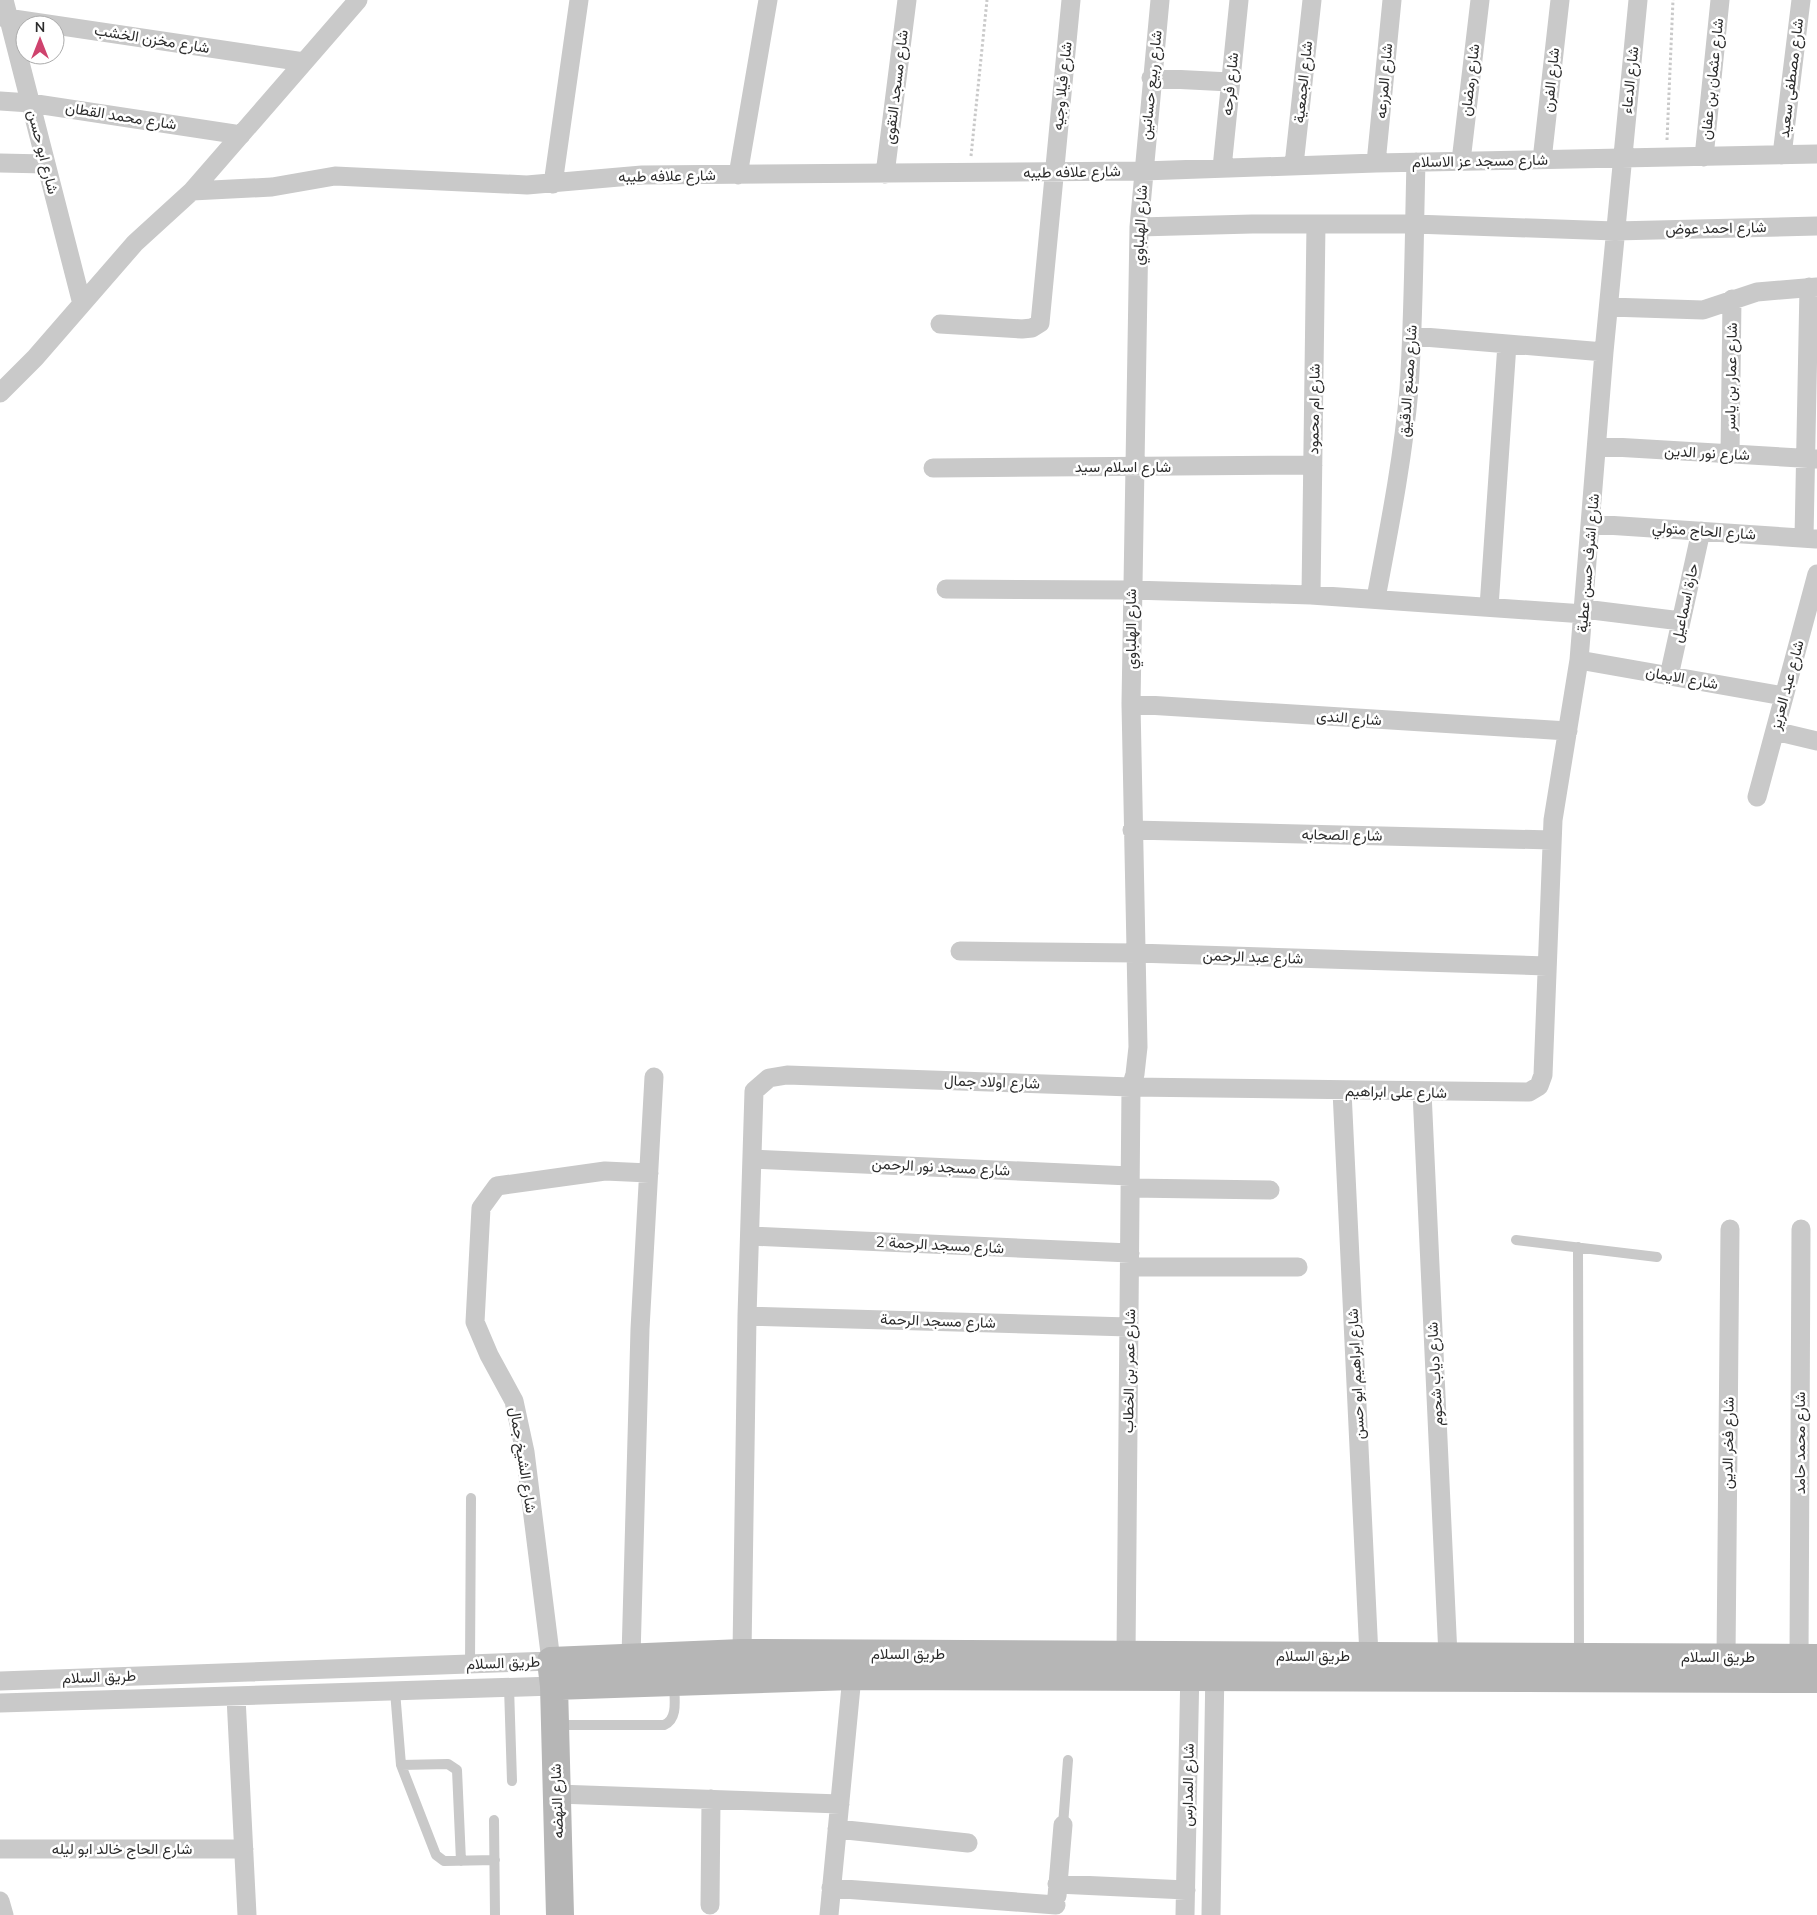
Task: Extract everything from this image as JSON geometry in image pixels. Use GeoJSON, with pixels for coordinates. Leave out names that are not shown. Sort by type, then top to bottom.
{"type":"FeatureCollection","features":[{"type":"Feature","properties":{"kind":"main road","name":"طريق السلام"},"geometry":{"type":"LineString","coordinates":[[552,1674],[631,1657],[742,1654],[1126,1655],[1202,1666],[1817,1679]]}},
{"type":"Feature","properties":{"kind":"main road","name":"طريق السلام"},"geometry":{"type":"LineString","coordinates":[[552,1674],[674,1682],[1202,1666],[1369,1656],[1808,1658]]}},
{"type":"Feature","properties":{"kind":"main road","name":"شارع النهضه"},"geometry":{"type":"LineString","coordinates":[[552,1674],[560,1915]]}},
{"type":"Feature","properties":{"kind":"street"},"geometry":{"type":"LineString","coordinates":[[0,393],[135,243],[192,191],[358,0]]}},
{"type":"Feature","properties":{"kind":"street"},"geometry":{"type":"LineString","coordinates":[[553,184],[579,0]]}},
{"type":"Feature","properties":{"kind":"street"},"geometry":{"type":"LineString","coordinates":[[738,175],[768,0]]}},
{"type":"Feature","properties":{"kind":"street","name":"شارع مسجد التقوى"},"geometry":{"type":"LineString","coordinates":[[885,174],[907,0]]}},
{"type":"Feature","properties":{"kind":"street","name":"شارع فيلا وجيه"},"geometry":{"type":"LineString","coordinates":[[940,324],[1022,330],[1032,328],[1040,323],[1071,0]]}},
{"type":"Feature","properties":{"kind":"street","name":"شارع ربيع حسانين"},"geometry":{"type":"LineString","coordinates":[[1143,171],[1160,0]]}},
{"type":"Feature","properties":{"kind":"street","name":"شارع فرحه"},"geometry":{"type":"LineString","coordinates":[[1222,168],[1239,0]]}},
{"type":"Feature","properties":{"kind":"street","name":"شارع الجمعية"},"geometry":{"type":"LineString","coordinates":[[1294,165],[1312,0]]}},
{"type":"Feature","properties":{"kind":"street","name":"شارع المزرعه"},"geometry":{"type":"LineString","coordinates":[[1376,163],[1392,0]]}},
{"type":"Feature","properties":{"kind":"street","name":"شارع رمضان"},"geometry":{"type":"LineString","coordinates":[[1461,161],[1480,0]]}},
{"type":"Feature","properties":{"kind":"street","name":"شارع الفرن"},"geometry":{"type":"LineString","coordinates":[[1542,160],[1560,0]]}},
{"type":"Feature","properties":{"kind":"street","name":"شارع الدعاء"},"geometry":{"type":"LineString","coordinates":[[1622,160],[1638,0]]}},
{"type":"Feature","properties":{"kind":"street","name":"شارع عثمان بن عفان"},"geometry":{"type":"LineString","coordinates":[[1704,158],[1720,0]]}},
{"type":"Feature","properties":{"kind":"street","name":"شارع مصطفى سعيد"},"geometry":{"type":"LineString","coordinates":[[1782,155],[1801,0]]}},
{"type":"Feature","properties":{"kind":"street","name":"شارع مخزن الخشب"},"geometry":{"type":"LineString","coordinates":[[4,11],[304,62]]}},
{"type":"Feature","properties":{"kind":"street","name":"شارع ابو حسن"},"geometry":{"type":"LineString","coordinates":[[4,11],[30,102],[82,304]]}},
{"type":"Feature","properties":{"kind":"street"},"geometry":{"type":"LineString","coordinates":[[1151,78],[1230,82]]}},
{"type":"Feature","properties":{"kind":"street","name":"شارع محمد القطان"},"geometry":{"type":"LineString","coordinates":[[0,101],[30,102],[241,135]]}},
{"type":"Feature","properties":{"kind":"street","name":"شارع مسجد عز الاسلام"},"geometry":{"type":"LineString","coordinates":[[1143,171],[1294,165],[1622,160],[1817,154]]}},
{"type":"Feature","properties":{"kind":"street","name":"شارع اشرف حسن عطية"},"geometry":{"type":"LineString","coordinates":[[1547,966],[1552,840],[1579,660],[1622,160]]}},
{"type":"Feature","properties":{"kind":"street","name":"شارع مصنع الدقيق"},"geometry":{"type":"LineString","coordinates":[[1376,598],[1403,444],[1412,336],[1416,162]]}},
{"type":"Feature","properties":{"kind":"street"},"geometry":{"type":"LineString","coordinates":[[0,163],[46,164]]}},
{"type":"Feature","properties":{"kind":"street","name":"شارع علافه طيبه"},"geometry":{"type":"LineString","coordinates":[[192,191],[272,187],[335,176],[553,184],[642,175],[1143,171]]}},
{"type":"Feature","properties":{"kind":"street","name":"شارع الهلباوي"},"geometry":{"type":"LineString","coordinates":[[1131,1087],[1135,1074],[1138,1047],[1132,830],[1131,590],[1138,227],[1143,171]]}},
{"type":"Feature","properties":{"kind":"street","name":"شارع ام محمود"},"geometry":{"type":"LineString","coordinates":[[1311,595],[1316,224]]}},
{"type":"Feature","properties":{"kind":"street","name":"شارع احمد عوض"},"geometry":{"type":"LineString","coordinates":[[1138,227],[1414,224],[1615,231],[1817,226]]}},
{"type":"Feature","properties":{"kind":"street"},"geometry":{"type":"LineString","coordinates":[[1609,307],[1703,310],[1757,292],[1813,287],[1811,538]]}},
{"type":"Feature","properties":{"kind":"street","name":"شارع عمار بن ياسر"},"geometry":{"type":"LineString","coordinates":[[1730,454],[1732,299]]}},
{"type":"Feature","properties":{"kind":"street"},"geometry":{"type":"LineString","coordinates":[[1412,336],[1604,352]]}},
{"type":"Feature","properties":{"kind":"street"},"geometry":{"type":"LineString","coordinates":[[1489,606],[1507,344]]}},
{"type":"Feature","properties":{"kind":"street","name":"شارع نور الدين"},"geometry":{"type":"LineString","coordinates":[[1597,446],[1811,458]]}},
{"type":"Feature","properties":{"kind":"street","name":"شارع اسلام سيد"},"geometry":{"type":"LineString","coordinates":[[933,468],[1313,465]]}},
{"type":"Feature","properties":{"kind":"street","name":"شارع الحاج متولي"},"geometry":{"type":"LineString","coordinates":[[1591,524],[1811,538]]}},
{"type":"Feature","properties":{"kind":"street","name":"حارة اسماعيل"},"geometry":{"type":"LineString","coordinates":[[1669,676],[1701,531]]}},
{"type":"Feature","properties":{"kind":"street","name":"شارع عبد العزيز"},"geometry":{"type":"LineString","coordinates":[[1757,797],[1817,574]]}},
{"type":"Feature","properties":{"kind":"street"},"geometry":{"type":"LineString","coordinates":[[946,589],[1131,590],[1311,595],[1584,611],[1681,621]]}},
{"type":"Feature","properties":{"kind":"street","name":"شارع الايمان"},"geometry":{"type":"LineString","coordinates":[[1579,660],[1784,696]]}},
{"type":"Feature","properties":{"kind":"street","name":"شارع الندى"},"geometry":{"type":"LineString","coordinates":[[1131,704],[1568,731]]}},
{"type":"Feature","properties":{"kind":"street"},"geometry":{"type":"LineString","coordinates":[[1775,731],[1817,741]]}},
{"type":"Feature","properties":{"kind":"street","name":"شارع الصحابه"},"geometry":{"type":"LineString","coordinates":[[1132,830],[1552,840]]}},
{"type":"Feature","properties":{"kind":"street","name":"شارع عبد الرحمن"},"geometry":{"type":"LineString","coordinates":[[960,951],[1136,953],[1547,966]]}},
{"type":"Feature","properties":{"kind":"street","name":"شارع على ابراهيم"},"geometry":{"type":"LineString","coordinates":[[1131,1087],[1530,1092],[1539,1086],[1543,1075],[1547,966]]}},
{"type":"Feature","properties":{"kind":"street","name":"شارع اولاد جمال"},"geometry":{"type":"LineString","coordinates":[[742,1654],[747,1316],[754,1091],[769,1078],[787,1075],[1131,1087]]}},
{"type":"Feature","properties":{"kind":"street"},"geometry":{"type":"LineString","coordinates":[[631,1657],[640,1329],[654,1077]]}},
{"type":"Feature","properties":{"kind":"street","name":"شارع عمر بن الخطاب"},"geometry":{"type":"LineString","coordinates":[[1126,1655],[1131,1087]]}},
{"type":"Feature","properties":{"kind":"street","name":"شارع ابراهيم ابو حسن"},"geometry":{"type":"LineString","coordinates":[[1342,1091],[1369,1656]]}},
{"type":"Feature","properties":{"kind":"street","name":"شارع دياب شحوم"},"geometry":{"type":"LineString","coordinates":[[1422,1092],[1448,1656]]}},
{"type":"Feature","properties":{"kind":"street","name":"شارع مسجد نور الرحمن"},"geometry":{"type":"LineString","coordinates":[[752,1159],[1270,1190]]}},
{"type":"Feature","properties":{"kind":"street","name":"شارع الشيخ جمال"},"geometry":{"type":"LineString","coordinates":[[552,1674],[525,1452],[518,1418],[514,1401],[489,1355],[474,1322],[481,1208],[497,1186],[605,1171],[649,1173]]}},
{"type":"Feature","properties":{"kind":"street","name":"شارع فخر الدين"},"geometry":{"type":"LineString","coordinates":[[1726,1658],[1730,1229]]}},
{"type":"Feature","properties":{"kind":"street","name":"شارع محمد حامد"},"geometry":{"type":"LineString","coordinates":[[1801,1229],[1808,1658]]}},
{"type":"Feature","properties":{"kind":"street","name":"شارع مسجد الرحمة 2"},"geometry":{"type":"LineString","coordinates":[[750,1236],[1130,1260],[1298,1267]]}},
{"type":"Feature","properties":{"kind":"street","name":"شارع مسجد الرحمة"},"geometry":{"type":"LineString","coordinates":[[747,1316],[1129,1327]]}},
{"type":"Feature","properties":{"kind":"street","name":"طريق السلام"},"geometry":{"type":"LineString","coordinates":[[0,1681],[470,1665],[552,1674]]}},
{"type":"Feature","properties":{"kind":"street","name":"شارع المدارس"},"geometry":{"type":"LineString","coordinates":[[1185,1915],[1202,1666]]}},
{"type":"Feature","properties":{"kind":"street","name":"شارع المدارس"},"geometry":{"type":"LineString","coordinates":[[1202,1666],[1212,1915]]}},
{"type":"Feature","properties":{"kind":"street","name":"طريق السلام"},"geometry":{"type":"LineString","coordinates":[[0,1703],[509,1687],[552,1674]]}},
{"type":"Feature","properties":{"kind":"street"},"geometry":{"type":"LineString","coordinates":[[829,1915],[852,1676]]}},
{"type":"Feature","properties":{"kind":"street"},"geometry":{"type":"LineString","coordinates":[[236,1697],[247,1915]]}},
{"type":"Feature","properties":{"kind":"street"},"geometry":{"type":"LineString","coordinates":[[557,1794],[840,1804]]}},
{"type":"Feature","properties":{"kind":"street"},"geometry":{"type":"LineString","coordinates":[[710,1905],[711,1799]]}},
{"type":"Feature","properties":{"kind":"street"},"geometry":{"type":"LineString","coordinates":[[832,1888],[1056,1910],[1063,1825]]}},
{"type":"Feature","properties":{"kind":"street"},"geometry":{"type":"LineString","coordinates":[[837,1829],[968,1843]]}},
{"type":"Feature","properties":{"kind":"street","name":"شارع الحاج خالد ابو ليله"},"geometry":{"type":"LineString","coordinates":[[0,1849],[244,1849]]}},
{"type":"Feature","properties":{"kind":"street"},"geometry":{"type":"LineString","coordinates":[[1057,1884],[1186,1890]]}},
{"type":"Feature","properties":{"kind":"street"},"geometry":{"type":"LineString","coordinates":[[0,1901],[4,1915]]}},
{"type":"Feature","properties":{"kind":"lane"},"geometry":{"type":"LineString","coordinates":[[1516,1240],[1657,1257]]}},
{"type":"Feature","properties":{"kind":"lane"},"geometry":{"type":"LineString","coordinates":[[1578,1247],[1579,1656]]}},
{"type":"Feature","properties":{"kind":"lane"},"geometry":{"type":"LineString","coordinates":[[470,1665],[471,1498]]}},
{"type":"Feature","properties":{"kind":"lane"},"geometry":{"type":"LineString","coordinates":[[555,1725],[664,1725],[669,1723],[674,1715],[674,1682]]}},
{"type":"Feature","properties":{"kind":"lane"},"geometry":{"type":"LineString","coordinates":[[509,1687],[512,1781]]}},
{"type":"Feature","properties":{"kind":"lane"},"geometry":{"type":"LineString","coordinates":[[395,1691],[401,1765],[436,1855],[444,1861],[495,1860]]}},
{"type":"Feature","properties":{"kind":"lane"},"geometry":{"type":"LineString","coordinates":[[1063,1825],[1068,1760]]}},
{"type":"Feature","properties":{"kind":"lane"},"geometry":{"type":"LineString","coordinates":[[401,1765],[448,1764],[457,1770],[461,1861]]}},
{"type":"Feature","properties":{"kind":"lane"},"geometry":{"type":"LineString","coordinates":[[494,1820],[496,1915]]}},
{"type":"Feature","properties":{"kind":"path"},"geometry":{"type":"LineString","coordinates":[[970,173],[987,0]]}},
{"type":"Feature","properties":{"kind":"path"},"geometry":{"type":"LineString","coordinates":[[1666,158],[1673,0]]}}]}
